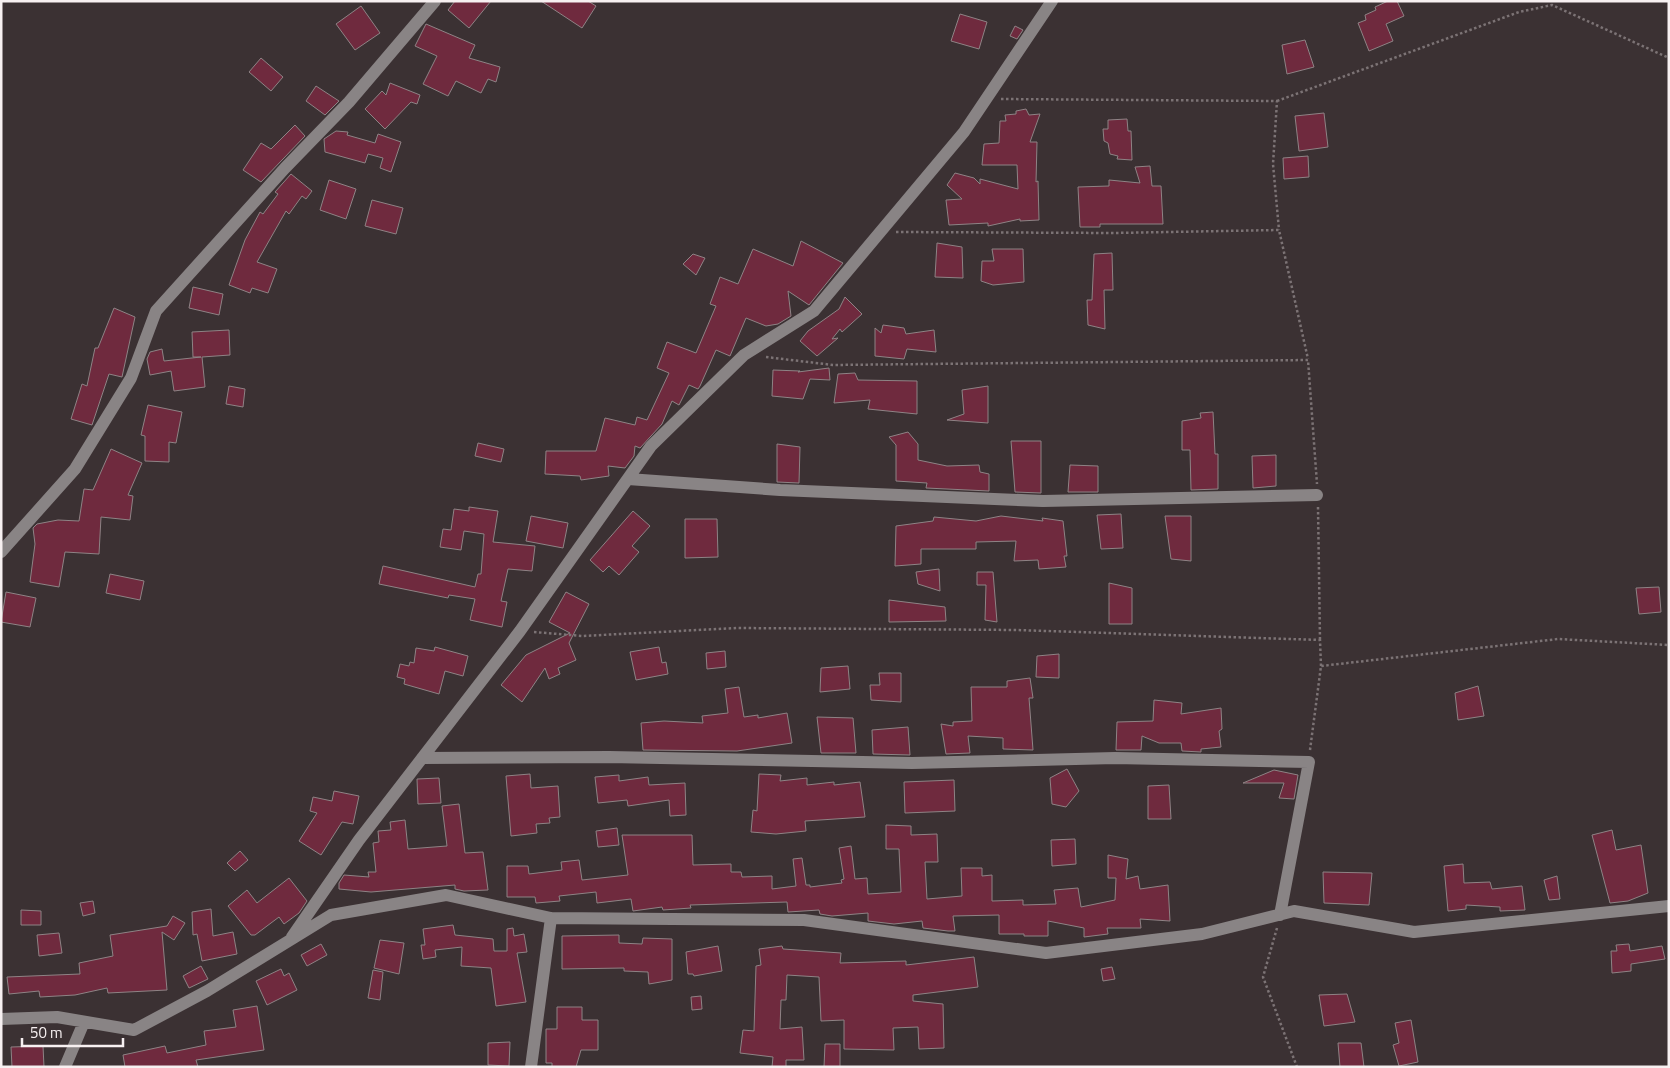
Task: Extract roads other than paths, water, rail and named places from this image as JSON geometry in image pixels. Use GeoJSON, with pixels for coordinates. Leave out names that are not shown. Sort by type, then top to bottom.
{"type":"FeatureCollection","features":[{"type":"Feature","properties":{"kind":"street"},"geometry":{"type":"LineString","coordinates":[[1,552],[75,469],[131,378],[156,311],[285,168],[348,102],[435,1]]}},
{"type":"Feature","properties":{"kind":"street"},"geometry":{"type":"LineString","coordinates":[[289,941],[359,840],[520,631],[651,446],[744,355],[814,311],[964,132],[1052,1]]}},
{"type":"Feature","properties":{"kind":"street"},"geometry":{"type":"LineString","coordinates":[[628,479],[780,490],[1043,500],[1317,495]]}},
{"type":"Feature","properties":{"kind":"street"},"geometry":{"type":"LineString","coordinates":[[422,758],[609,756],[912,763],[1115,758],[1309,762],[1280,915]]}},
{"type":"Feature","properties":{"kind":"street"},"geometry":{"type":"LineString","coordinates":[[1,1018],[57,1017],[134,1030],[207,991],[331,915],[446,895],[551,918],[804,920],[1046,952],[1202,934],[1294,911],[1414,932],[1669,906]]}},
{"type":"Feature","properties":{"kind":"street"},"geometry":{"type":"LineString","coordinates":[[532,1067],[551,918]]}},
{"type":"Feature","properties":{"kind":"street"},"geometry":{"type":"LineString","coordinates":[[65,1067],[84,1022]]}}]}
